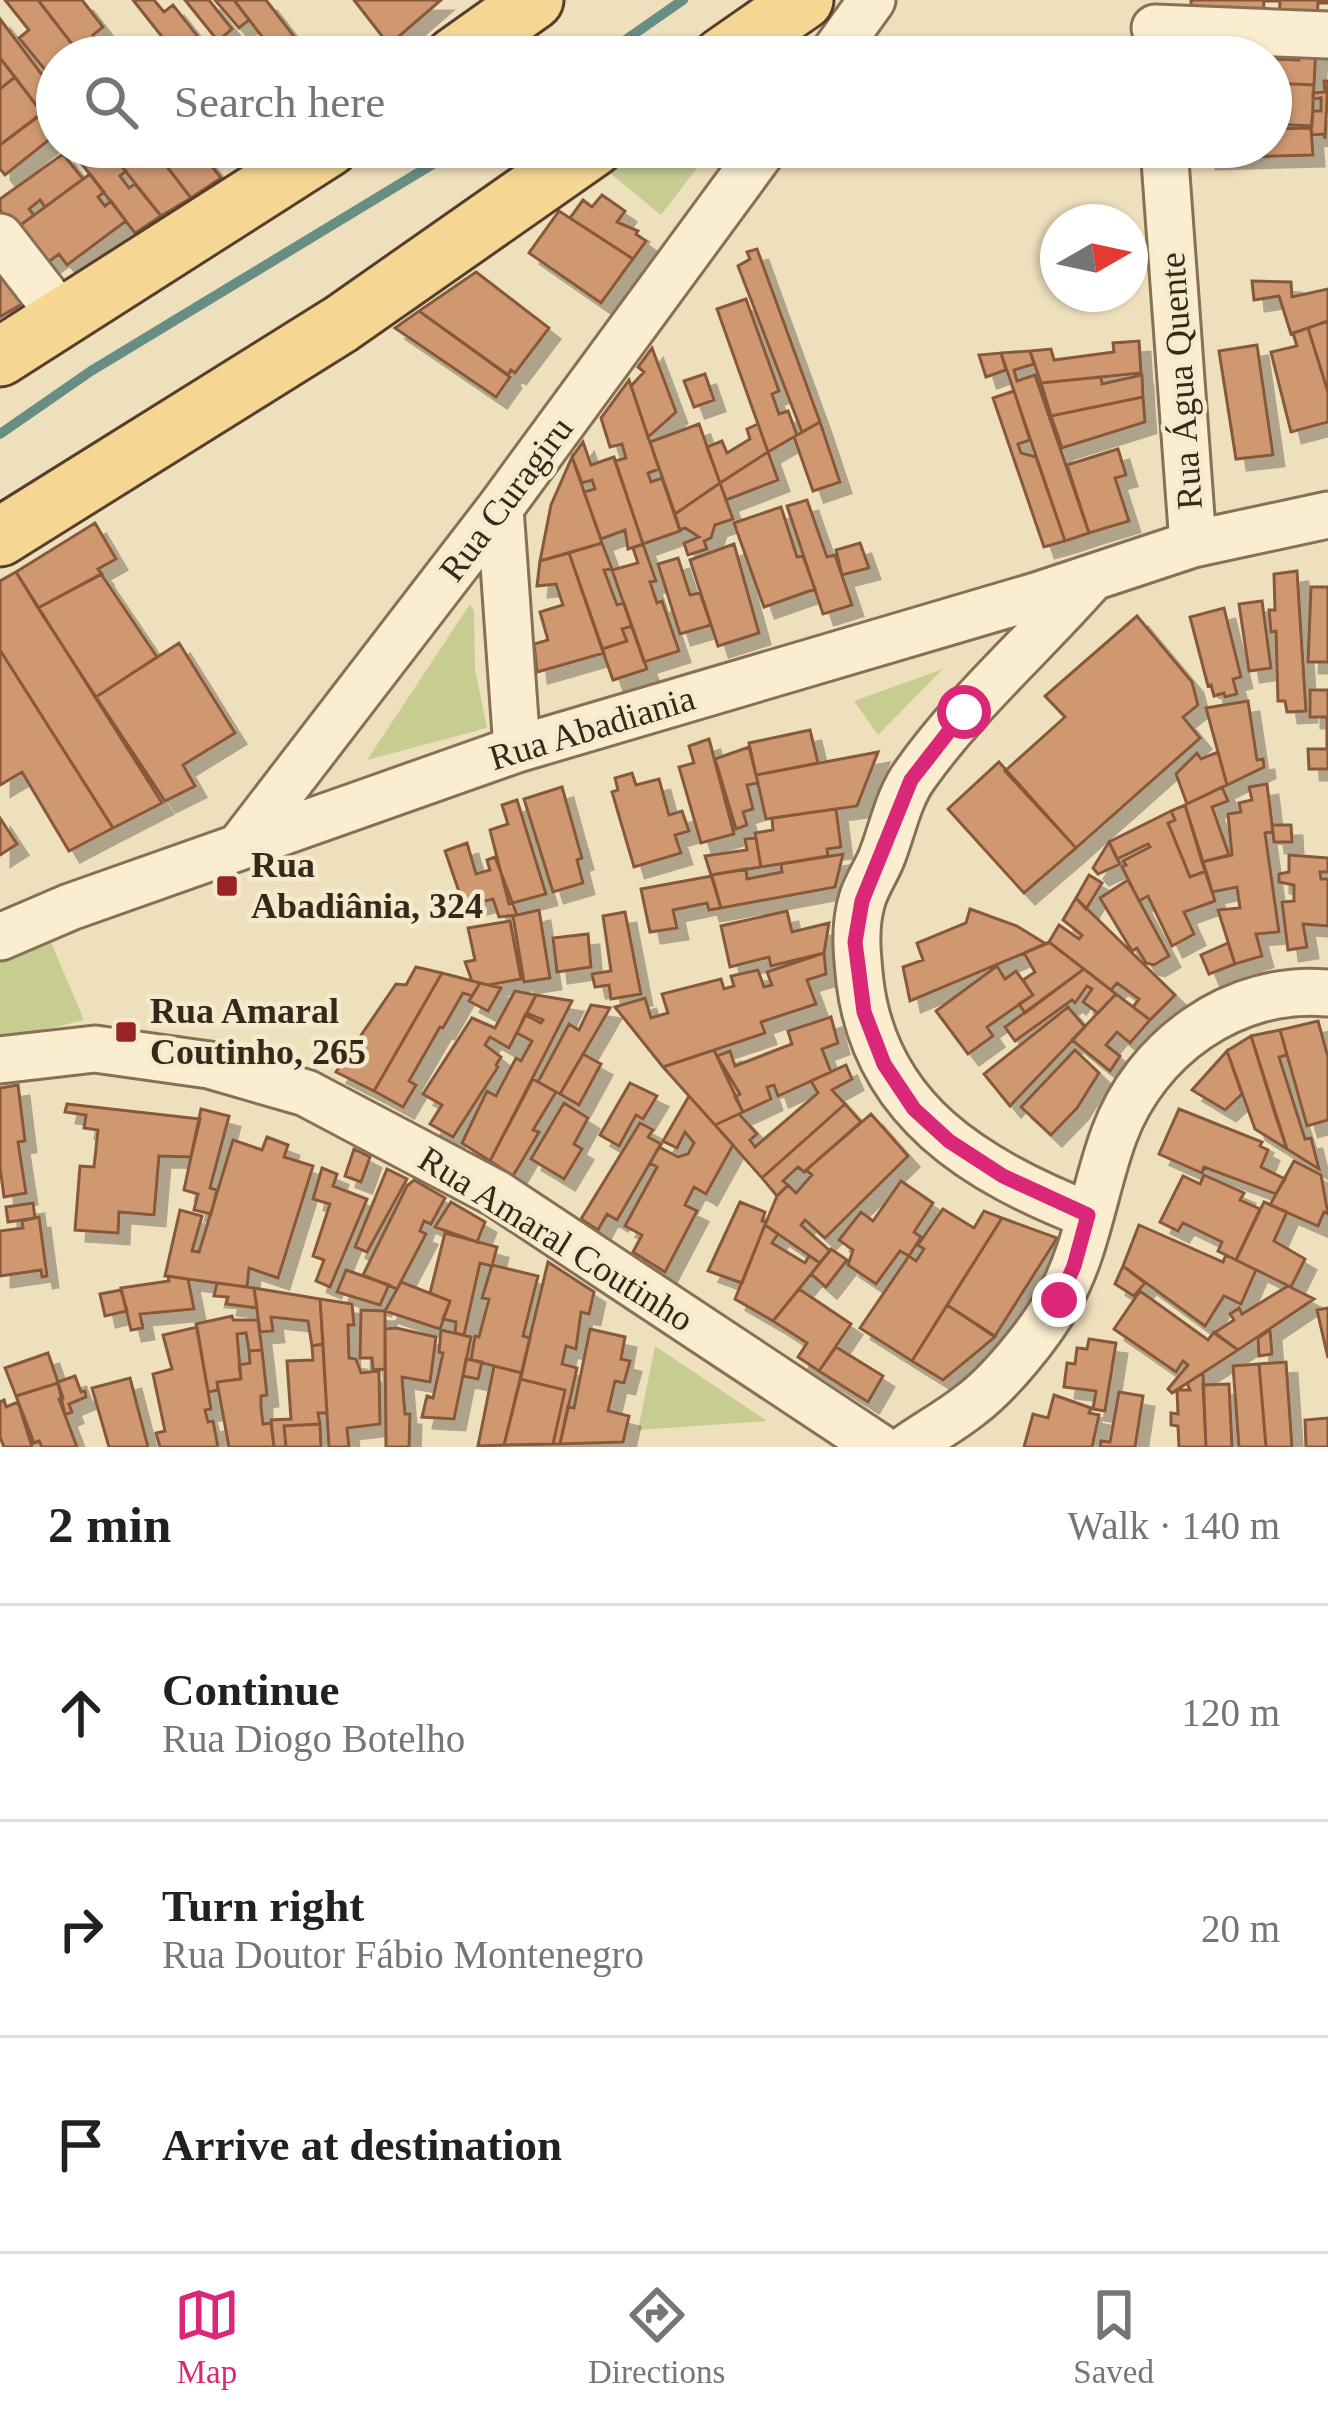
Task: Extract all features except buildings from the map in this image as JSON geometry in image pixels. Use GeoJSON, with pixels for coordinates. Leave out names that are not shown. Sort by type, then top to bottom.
{"type":"FeatureCollection","features":[{"type":"Feature","properties":{"kind":"main road"},"geometry":{"type":"LineString","coordinates":[[483,36],[534,0]]}},
{"type":"Feature","properties":{"kind":"main road"},"geometry":{"type":"LineString","coordinates":[[752,36],[804,0]]}},
{"type":"Feature","properties":{"kind":"main road"},"geometry":{"type":"LineString","coordinates":[[0,356],[296,168]]}},
{"type":"Feature","properties":{"kind":"main road"},"geometry":{"type":"LineString","coordinates":[[0,537],[341,323],[563,168]]}},
{"type":"Feature","properties":{"kind":"street"},"geometry":{"type":"LineString","coordinates":[[846,36],[872,0]]}},
{"type":"Feature","properties":{"kind":"street"},"geometry":{"type":"LineString","coordinates":[[1156,28],[1328,35]]}},
{"type":"Feature","properties":{"kind":"street","name":"Rua Curagiru"},"geometry":{"type":"LineString","coordinates":[[241,845],[500,508],[750,168]]}},
{"type":"Feature","properties":{"kind":"street","name":"Rua Água Quente"},"geometry":{"type":"LineString","coordinates":[[1166,168],[1193,544]]}},
{"type":"Feature","properties":{"kind":"street"},"geometry":{"type":"LineString","coordinates":[[0,237],[62,317]]}},
{"type":"Feature","properties":{"kind":"street"},"geometry":{"type":"LineString","coordinates":[[500,508],[517,749]]}},
{"type":"Feature","properties":{"kind":"street","name":"Rua Abadiania"},"geometry":{"type":"LineString","coordinates":[[0,937],[70,907],[517,749],[1091,579],[1193,544],[1328,515]]}},
{"type":"Feature","properties":{"kind":"street"},"geometry":{"type":"LineString","coordinates":[[1088,1215],[1003,1176],[949,1141],[914,1109],[884,1064],[864,1012],[855,942],[862,901],[911,780],[964,712],[1036,642],[1091,579]]}},
{"type":"Feature","properties":{"kind":"street"},"geometry":{"type":"LineString","coordinates":[[908,1447],[973,1404],[1059,1300],[1074,1266],[1115,1130],[1149,1071],[1193,1029],[1253,1001],[1307,991],[1328,993]]}},
{"type":"Feature","properties":{"kind":"street","name":"Rua Amaral Coutinho"},"geometry":{"type":"LineString","coordinates":[[0,1060],[95,1049],[209,1065],[306,1093],[497,1194],[879,1447]]}},
{"type":"Feature","properties":{"kind":"green space"},"geometry":{"type":"Polygon","coordinates":[[[604,168],[697,168],[661,215],[604,168]]]}},
{"type":"Feature","properties":{"kind":"green space"},"geometry":{"type":"Polygon","coordinates":[[[470,604],[475,669],[487,728],[367,760],[470,604]]]}},
{"type":"Feature","properties":{"kind":"green space"},"geometry":{"type":"Polygon","coordinates":[[[943,669],[878,735],[854,701],[943,669]]]}},
{"type":"Feature","properties":{"kind":"green space"},"geometry":{"type":"Polygon","coordinates":[[[47,933],[84,1020],[0,1041],[0,957],[47,933]]]}},
{"type":"Feature","properties":{"kind":"green space"},"geometry":{"type":"Polygon","coordinates":[[[655,1346],[767,1421],[638,1430],[655,1346]]]}},
{"type":"Feature","properties":{"kind":"waterway"},"geometry":{"type":"LineString","coordinates":[[631,36],[683,0]]}},
{"type":"Feature","properties":{"kind":"waterway"},"geometry":{"type":"LineString","coordinates":[[0,434],[91,371],[426,168]]}},
{"type":"Feature","properties":{"kind":"place","name":"Rua Abadiânia, 324"},"geometry":{"type":"Point","coordinates":[227,886]}},
{"type":"Feature","properties":{"kind":"place","name":"Rua Amaral Coutinho, 265"},"geometry":{"type":"Point","coordinates":[126,1032]}},
{"type":"Feature","properties":{"kind":"route"},"geometry":{"type":"LineString","coordinates":[[964,712],[911,780],[862,901],[855,942],[864,1012],[884,1064],[914,1109],[949,1141],[1003,1176],[1088,1215],[1059,1300]]}}]}
